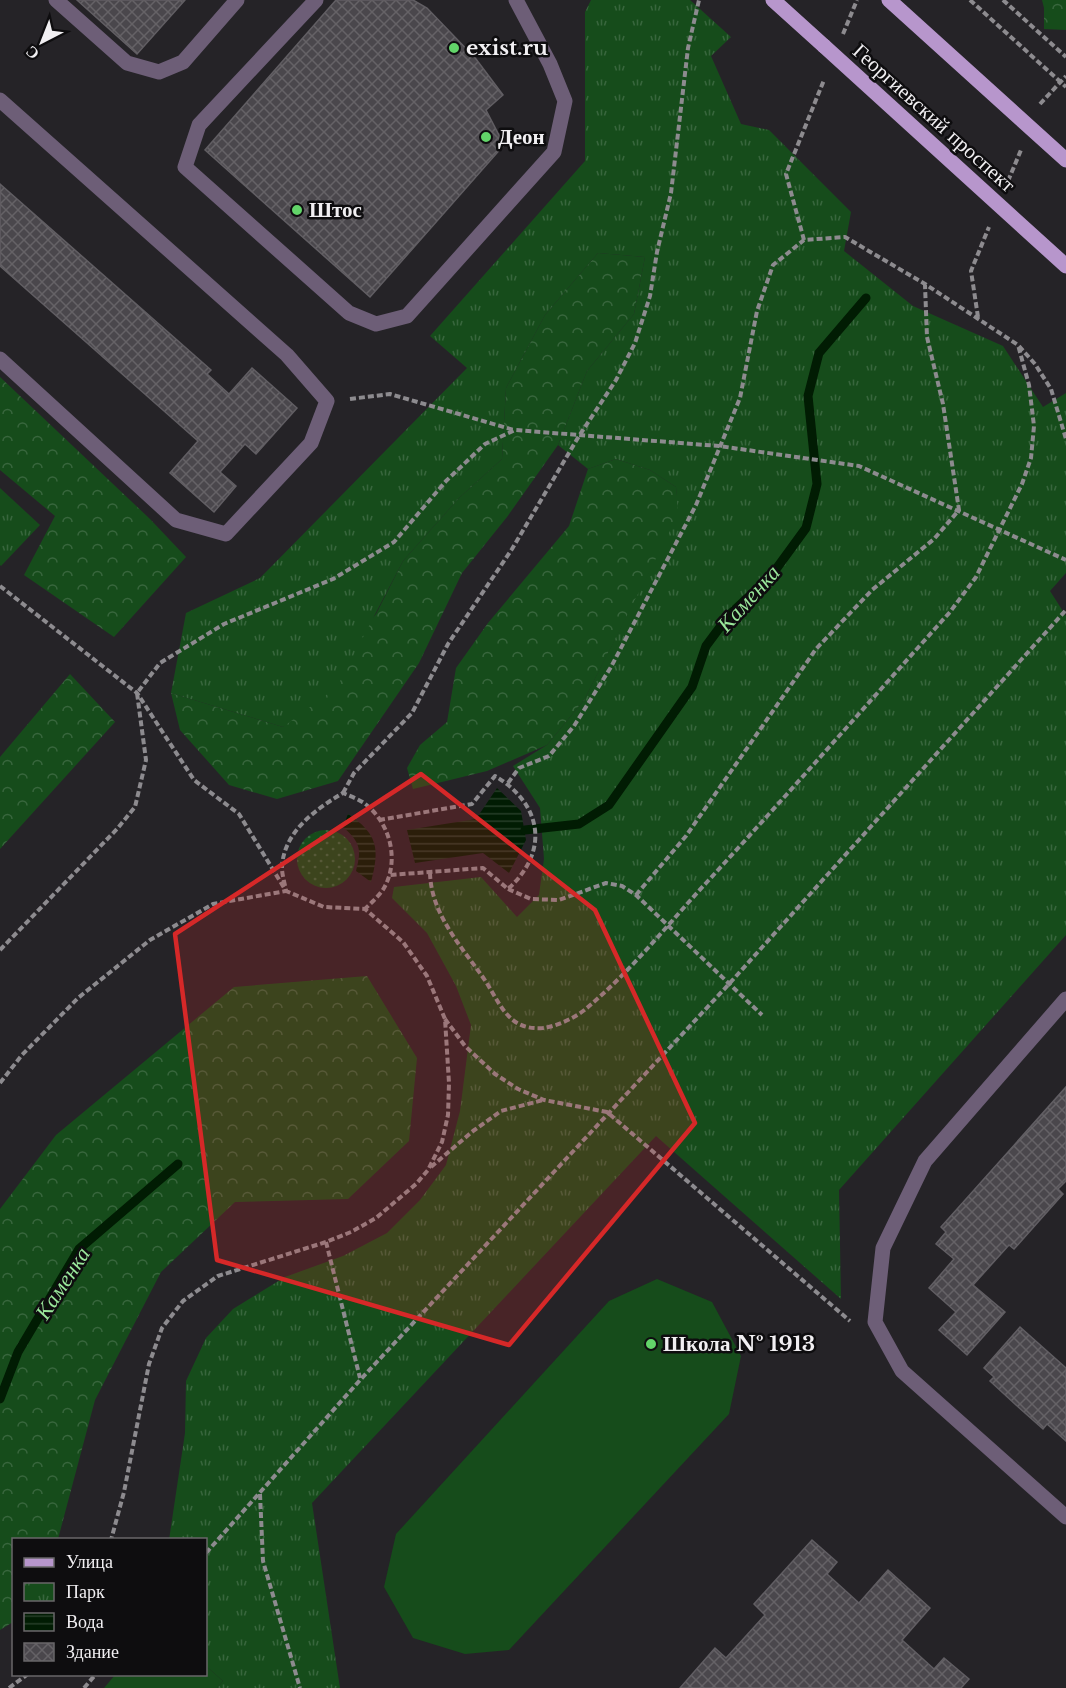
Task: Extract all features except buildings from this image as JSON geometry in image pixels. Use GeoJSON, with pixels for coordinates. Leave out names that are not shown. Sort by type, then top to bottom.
{"type":"FeatureCollection","features":[{"type":"Feature","properties":{"kind":"main road","name":"Георгиевский проспект"},"geometry":{"type":"LineString","coordinates":[[773,0],[832,45],[1066,266]]}},
{"type":"Feature","properties":{"kind":"main road"},"geometry":{"type":"LineString","coordinates":[[889,0],[1066,160]]}},
{"type":"Feature","properties":{"kind":"lane"},"geometry":{"type":"LineString","coordinates":[[56,0],[127,63],[159,72],[183,62],[237,0]]}},
{"type":"Feature","properties":{"kind":"lane"},"geometry":{"type":"LineString","coordinates":[[316,0],[199,124],[185,167],[349,313],[376,324],[407,316],[554,152],[565,101],[550,64],[516,0]]}},
{"type":"Feature","properties":{"kind":"lane"},"geometry":{"type":"LineString","coordinates":[[0,100],[287,355],[327,401],[311,443],[226,534],[176,520],[0,359]]}},
{"type":"Feature","properties":{"kind":"lane"},"geometry":{"type":"LineString","coordinates":[[1066,999],[926,1161],[883,1248],[874,1322],[902,1371],[1066,1517]]}},
{"type":"Feature","properties":{"kind":"path"},"geometry":{"type":"LineString","coordinates":[[286,891],[282,868],[286,848],[303,822],[321,806],[343,793],[354,773],[412,714],[448,644],[512,549],[579,436],[616,380],[635,343],[650,296],[657,252],[671,193],[688,48],[699,0]]}},
{"type":"Feature","properties":{"kind":"path"},"geometry":{"type":"LineString","coordinates":[[832,45],[857,0]]}},
{"type":"Feature","properties":{"kind":"path"},"geometry":{"type":"LineString","coordinates":[[970,0],[1066,87]]}},
{"type":"Feature","properties":{"kind":"path"},"geometry":{"type":"LineString","coordinates":[[1003,0],[1066,57]]}},
{"type":"Feature","properties":{"kind":"path"},"geometry":{"type":"LineString","coordinates":[[804,240],[786,174],[826,76]]}},
{"type":"Feature","properties":{"kind":"path"},"geometry":{"type":"LineString","coordinates":[[508,783],[519,768],[549,756],[574,726],[605,677],[696,505],[740,398],[757,311],[773,266],[804,240],[845,237],[925,284],[1018,345],[1035,364],[1051,389],[1066,439]]}},
{"type":"Feature","properties":{"kind":"path"},"geometry":{"type":"LineString","coordinates":[[636,895],[686,836],[816,649],[872,590],[934,539],[959,510],[943,405],[927,337],[925,284]]}},
{"type":"Feature","properties":{"kind":"path"},"geometry":{"type":"LineString","coordinates":[[430,873],[430,886],[441,916],[502,1010],[520,1026],[544,1028],[567,1020],[586,1009],[642,955],[765,819],[950,612],[976,577],[1022,484],[1032,458],[1034,426],[1029,385],[1018,345]]}},
{"type":"Feature","properties":{"kind":"path"},"geometry":{"type":"LineString","coordinates":[[327,401],[390,394],[515,430],[719,446],[859,466],[1066,560]]}},
{"type":"Feature","properties":{"kind":"path"},"geometry":{"type":"LineString","coordinates":[[0,950],[117,829],[135,807],[146,760],[137,693],[160,663],[224,624],[333,579],[394,542],[446,481],[485,444],[515,430]]}},
{"type":"Feature","properties":{"kind":"path"},"geometry":{"type":"LineString","coordinates":[[0,586],[137,693],[194,780],[238,814],[286,891]]}},
{"type":"Feature","properties":{"kind":"path"},"geometry":{"type":"LineString","coordinates":[[207,1553],[361,1379],[607,1112],[729,984],[1066,610]]}},
{"type":"Feature","properties":{"kind":"path"},"geometry":{"type":"LineString","coordinates":[[379,820],[472,804],[495,776],[508,783],[521,795],[536,831],[534,851],[520,878],[508,889]]}},
{"type":"Feature","properties":{"kind":"path"},"geometry":{"type":"LineString","coordinates":[[343,793],[365,804],[379,820],[388,833],[393,855],[390,875],[383,890],[365,909]]}},
{"type":"Feature","properties":{"kind":"path"},"geometry":{"type":"LineString","coordinates":[[390,875],[483,868],[508,889],[531,899],[559,900],[606,883],[622,886],[636,895],[762,1015]]}},
{"type":"Feature","properties":{"kind":"path"},"geometry":{"type":"LineString","coordinates":[[0,1083],[22,1056],[78,998],[150,940],[213,904],[286,891],[324,907],[365,909],[402,942],[428,976],[445,1019],[465,1046],[495,1074],[518,1089],[544,1100],[607,1112],[852,1322],[874,1322]]}},
{"type":"Feature","properties":{"kind":"path"},"geometry":{"type":"LineString","coordinates":[[428,1170],[442,1142],[448,1115],[449,1083],[445,1019]]}},
{"type":"Feature","properties":{"kind":"path"},"geometry":{"type":"LineString","coordinates":[[111,1538],[124,1492],[149,1364],[162,1328],[183,1301],[218,1276],[351,1232],[376,1218],[402,1198],[428,1170],[472,1131],[501,1111],[544,1100]]}},
{"type":"Feature","properties":{"kind":"path"},"geometry":{"type":"LineString","coordinates":[[326,1242],[361,1379]]}},
{"type":"Feature","properties":{"kind":"path"},"geometry":{"type":"LineString","coordinates":[[260,1493],[263,1561],[300,1688]]}},
{"type":"Feature","properties":{"kind":"path"},"geometry":{"type":"LineString","coordinates":[[12,1687],[26,1676]]}},
{"type":"Feature","properties":{"kind":"path"},"geometry":{"type":"LineString","coordinates":[[84,1688],[94,1676]]}},
{"type":"Feature","properties":{"kind":"highlighted area"},"geometry":{"type":"Polygon","coordinates":[[[421,774],[595,910],[695,1123],[509,1345],[217,1260],[175,934],[421,774]]]}},
{"type":"Feature","properties":{"kind":"green space"},"geometry":{"type":"Polygon","coordinates":[[[591,0],[690,0],[731,37],[711,56],[741,124],[769,130],[851,212],[844,251],[913,306],[1003,346],[1043,407],[1066,393],[1066,573],[1050,591],[1066,616],[1066,935],[839,1190],[841,1299],[656,1136],[312,1503],[340,1688],[217,1688],[223,1681],[207,1667],[207,1538],[169,1538],[185,1433],[186,1381],[206,1338],[233,1309],[285,1277],[343,1256],[387,1233],[420,1200],[446,1165],[460,1111],[471,1025],[456,986],[427,933],[392,898],[394,887],[481,877],[517,917],[539,895],[544,859],[540,808],[513,766],[547,745],[584,700],[678,515],[676,487],[650,470],[616,459],[588,469],[558,445],[587,371],[634,314],[645,257],[598,253],[545,315],[506,388],[502,459],[459,498],[403,561],[337,687],[283,727],[171,693],[186,613],[260,578],[467,368],[430,336],[585,161],[585,12],[591,0]]]}},
{"type":"Feature","properties":{"kind":"green space"},"geometry":{"type":"Polygon","coordinates":[[[1042,0],[1066,0],[1066,30],[1044,29],[1042,0]]]}},
{"type":"Feature","properties":{"kind":"green space"},"geometry":{"type":"Polygon","coordinates":[[[598,253],[645,257],[634,314],[587,371],[558,445],[507,517],[462,573],[419,663],[338,781],[277,799],[229,785],[180,730],[171,693],[283,727],[376,614],[403,561],[459,498],[502,459],[506,388],[545,315],[598,253]]]}},
{"type":"Feature","properties":{"kind":"green space"},"geometry":{"type":"Polygon","coordinates":[[[0,377],[150,519],[186,557],[114,637],[24,575],[55,516],[0,470],[0,377]]]}},
{"type":"Feature","properties":{"kind":"green space"},"geometry":{"type":"Polygon","coordinates":[[[616,459],[650,470],[676,487],[679,515],[584,700],[547,745],[487,771],[413,789],[407,768],[420,745],[447,722],[456,668],[488,623],[569,526],[588,469],[616,459]]]}},
{"type":"Feature","properties":{"kind":"green space"},"geometry":{"type":"Polygon","coordinates":[[[0,488],[40,525],[1,566],[0,565],[0,488]]]}},
{"type":"Feature","properties":{"kind":"green space"},"geometry":{"type":"Polygon","coordinates":[[[70,674],[115,722],[0,849],[0,757],[70,674]]]}},
{"type":"Feature","properties":{"kind":"green space"},"geometry":{"type":"Polygon","coordinates":[[[326,830],[337,832],[350,843],[355,859],[353,870],[342,883],[326,888],[315,886],[302,875],[297,859],[299,848],[310,835],[326,830]]]}},
{"type":"Feature","properties":{"kind":"green space"},"geometry":{"type":"Polygon","coordinates":[[[367,976],[417,1058],[409,1141],[348,1199],[235,1202],[161,1272],[95,1400],[58,1538],[12,1538],[12,1623],[0,1630],[0,1209],[56,1135],[234,987],[367,976]]]}},
{"type":"Feature","properties":{"kind":"green space"},"geometry":{"type":"Polygon","coordinates":[[[657,1279],[712,1302],[741,1356],[729,1414],[509,1650],[465,1654],[413,1638],[384,1587],[396,1534],[609,1301],[657,1279]]]}},
{"type":"Feature","properties":{"kind":"green space"},"geometry":{"type":"Polygon","coordinates":[[[207,1667],[223,1681],[217,1688],[104,1688],[114,1676],[207,1676],[207,1667]]]}},
{"type":"Feature","properties":{"kind":"water"},"geometry":{"type":"Polygon","coordinates":[[[497,788],[521,811],[526,840],[509,873],[483,853],[415,863],[407,830],[476,819],[497,788]]]}},
{"type":"Feature","properties":{"kind":"water"},"geometry":{"type":"Polygon","coordinates":[[[348,814],[366,828],[374,843],[376,851],[371,882],[356,871],[359,857],[358,846],[343,827],[348,814]]]}},
{"type":"Feature","properties":{"kind":"waterway","name":"Каменка"},"geometry":{"type":"LineString","coordinates":[[525,830],[579,824],[609,805],[692,687],[706,646],[729,615],[771,576],[806,528],[817,484],[808,396],[819,353],[866,298]]}},
{"type":"Feature","properties":{"kind":"waterway","name":"Каменка"},"geometry":{"type":"LineString","coordinates":[[0,1399],[18,1352],[79,1249],[178,1164]]}},
{"type":"Feature","properties":{"kind":"place","name":"exist.ru"},"geometry":{"type":"Point","coordinates":[454,48]}},
{"type":"Feature","properties":{"kind":"place","name":"Деон"},"geometry":{"type":"Point","coordinates":[486,137]}},
{"type":"Feature","properties":{"kind":"place","name":"Штос"},"geometry":{"type":"Point","coordinates":[297,210]}},
{"type":"Feature","properties":{"kind":"place","name":"Школа № 1913"},"geometry":{"type":"Point","coordinates":[651,1344]}}]}
